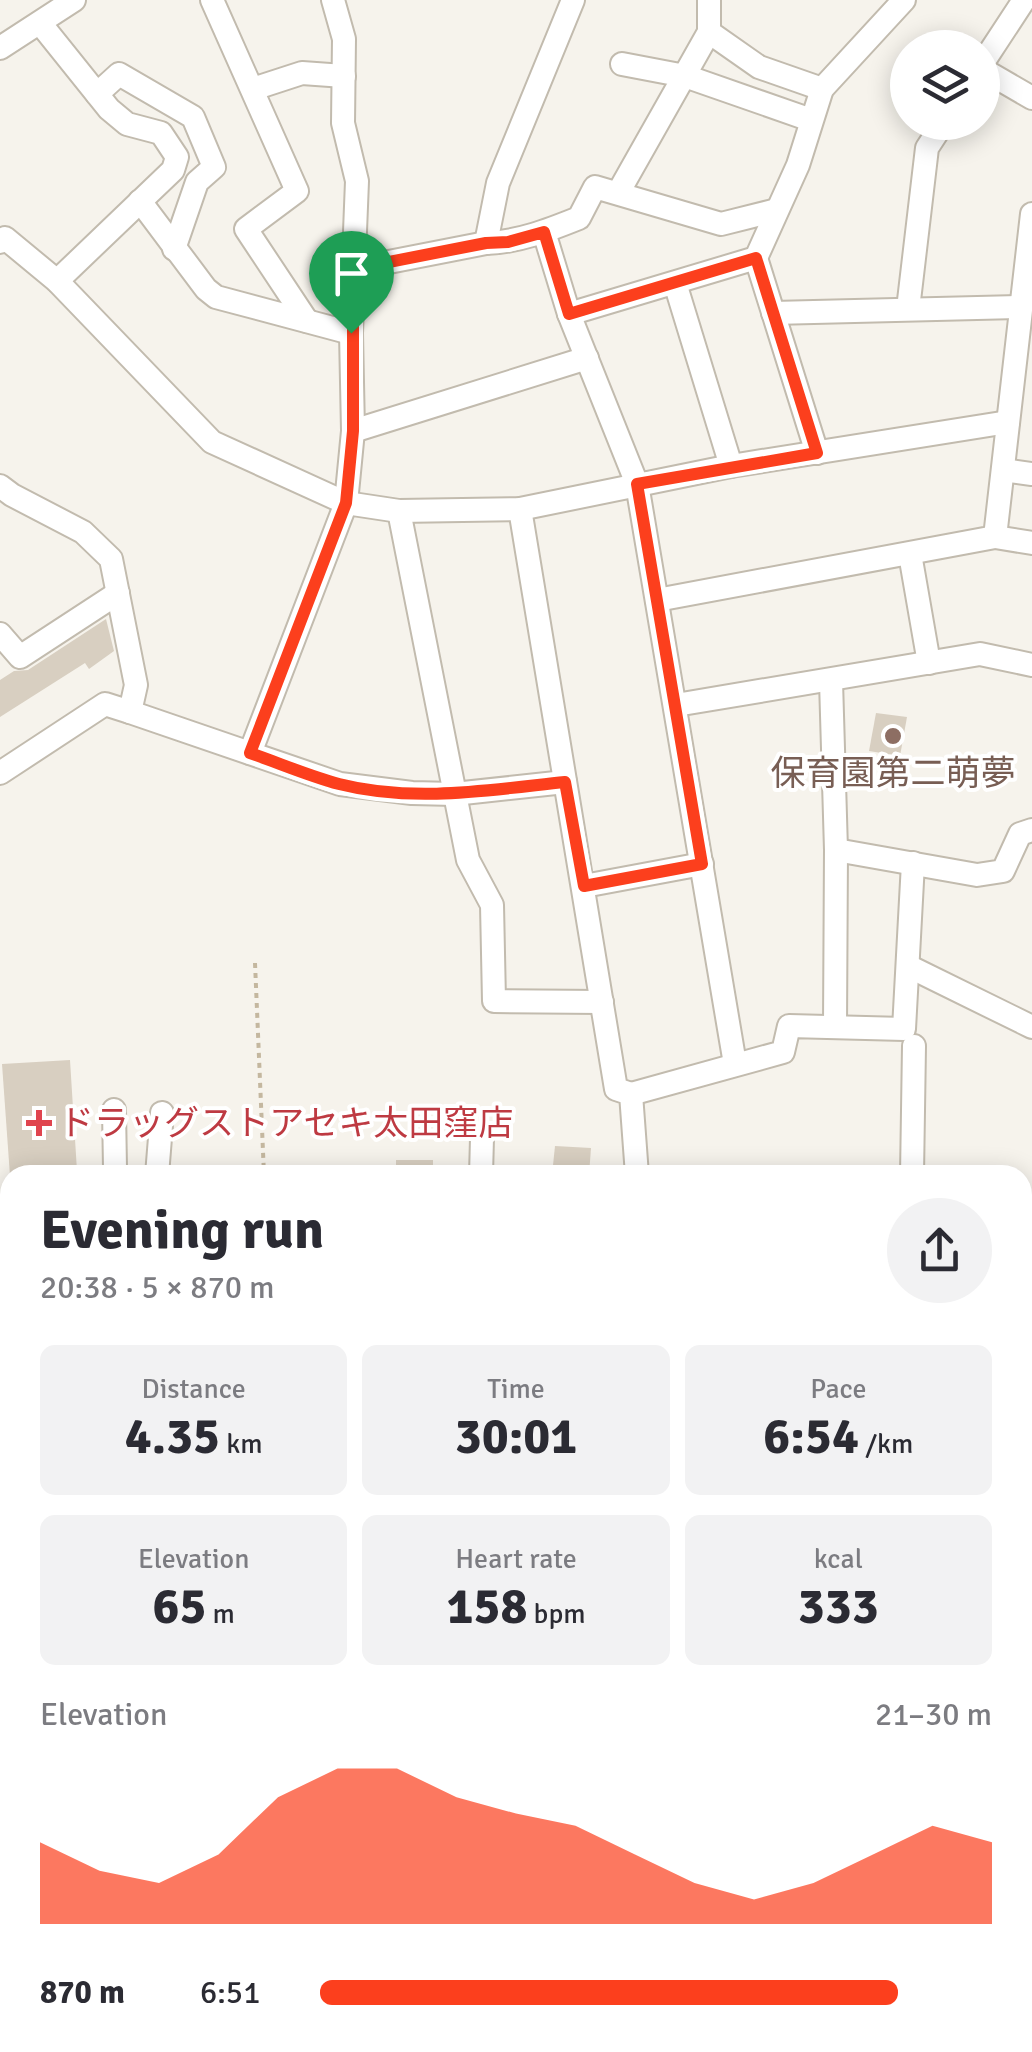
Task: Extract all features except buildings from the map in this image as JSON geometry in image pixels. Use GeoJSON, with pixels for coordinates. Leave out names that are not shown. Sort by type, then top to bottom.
{"type":"FeatureCollection","features":[{"type":"Feature","properties":{"kind":"street"},"geometry":{"type":"LineString","coordinates":[[0,48],[74,0]]}},
{"type":"Feature","properties":{"kind":"street"},"geometry":{"type":"LineString","coordinates":[[212,0],[297,191],[246,229],[306,321]]}},
{"type":"Feature","properties":{"kind":"street"},"geometry":{"type":"LineString","coordinates":[[250,753],[346,503],[353,431],[351,333],[357,181],[343,123],[344,40],[334,0]]}},
{"type":"Feature","properties":{"kind":"street"},"geometry":{"type":"LineString","coordinates":[[486,243],[498,184],[573,0]]}},
{"type":"Feature","properties":{"kind":"street"},"geometry":{"type":"LineString","coordinates":[[618,193],[709,32],[709,0]]}},
{"type":"Feature","properties":{"kind":"street"},"geometry":{"type":"LineString","coordinates":[[817,453],[756,258],[798,164],[822,90],[904,0]]}},
{"type":"Feature","properties":{"kind":"street"},"geometry":{"type":"LineString","coordinates":[[1000,38],[1024,0]]}},
{"type":"Feature","properties":{"kind":"street"},"geometry":{"type":"LineString","coordinates":[[40,23],[126,124],[161,133],[177,157],[174,170],[57,281]]}},
{"type":"Feature","properties":{"kind":"street"},"geometry":{"type":"LineString","coordinates":[[709,32],[759,67],[822,90]]}},
{"type":"Feature","properties":{"kind":"street"},"geometry":{"type":"LineString","coordinates":[[622,64],[685,76],[811,120]]}},
{"type":"Feature","properties":{"kind":"street"},"geometry":{"type":"LineString","coordinates":[[253,89],[302,72],[344,76]]}},
{"type":"Feature","properties":{"kind":"street"},"geometry":{"type":"LineString","coordinates":[[97,94],[119,74],[193,117],[214,167],[197,182],[174,249]]}},
{"type":"Feature","properties":{"kind":"street"},"geometry":{"type":"LineString","coordinates":[[1000,78],[1032,98]]}},
{"type":"Feature","properties":{"kind":"street"},"geometry":{"type":"LineString","coordinates":[[908,309],[927,148],[932,140]]}},
{"type":"Feature","properties":{"kind":"street"},"geometry":{"type":"LineString","coordinates":[[353,269],[544,232],[580,218],[595,187],[721,224],[777,210]]}},
{"type":"Feature","properties":{"kind":"street"},"geometry":{"type":"LineString","coordinates":[[140,201],[174,249],[216,297],[351,333]]}},
{"type":"Feature","properties":{"kind":"street"},"geometry":{"type":"LineString","coordinates":[[995,537],[1032,214]]}},
{"type":"Feature","properties":{"kind":"street"},"geometry":{"type":"LineString","coordinates":[[544,232],[569,314],[637,484],[735,1064]]}},
{"type":"Feature","properties":{"kind":"street"},"geometry":{"type":"LineString","coordinates":[[0,242],[5,238],[57,281],[212,442],[346,503],[400,511],[520,509],[731,466],[1008,422]]}},
{"type":"Feature","properties":{"kind":"street"},"geometry":{"type":"LineString","coordinates":[[569,314],[756,258]]}},
{"type":"Feature","properties":{"kind":"street"},"geometry":{"type":"LineString","coordinates":[[675,282],[731,466]]}},
{"type":"Feature","properties":{"kind":"street"},"geometry":{"type":"LineString","coordinates":[[774,313],[1021,306]]}},
{"type":"Feature","properties":{"kind":"street"},"geometry":{"type":"LineString","coordinates":[[353,431],[586,358]]}},
{"type":"Feature","properties":{"kind":"street"},"geometry":{"type":"LineString","coordinates":[[1003,470],[1032,474]]}},
{"type":"Feature","properties":{"kind":"street"},"geometry":{"type":"LineString","coordinates":[[4,496],[83,532],[111,559],[136,685],[130,712]]}},
{"type":"Feature","properties":{"kind":"street"},"geometry":{"type":"LineString","coordinates":[[520,509],[602,1002],[624,1091],[635,1165]]}},
{"type":"Feature","properties":{"kind":"street"},"geometry":{"type":"LineString","coordinates":[[400,511],[468,860],[492,905],[494,1001],[602,1002]]}},
{"type":"Feature","properties":{"kind":"street"},"geometry":{"type":"LineString","coordinates":[[657,600],[995,537],[1032,543]]}},
{"type":"Feature","properties":{"kind":"street"},"geometry":{"type":"LineString","coordinates":[[910,554],[929,663]]}},
{"type":"Feature","properties":{"kind":"street"},"geometry":{"type":"LineString","coordinates":[[0,634],[20,656],[118,593]]}},
{"type":"Feature","properties":{"kind":"street"},"geometry":{"type":"LineString","coordinates":[[676,705],[980,654],[1032,665]]}},
{"type":"Feature","properties":{"kind":"street"},"geometry":{"type":"LineString","coordinates":[[832,680],[835,1026]]}},
{"type":"Feature","properties":{"kind":"street"},"geometry":{"type":"LineString","coordinates":[[0,772],[106,704],[340,784],[412,794],[454,794],[565,782]]}},
{"type":"Feature","properties":{"kind":"street"},"geometry":{"type":"LineString","coordinates":[[836,850],[977,875],[1003,871],[1020,834],[1032,830]]}},
{"type":"Feature","properties":{"kind":"street"},"geometry":{"type":"LineString","coordinates":[[584,886],[702,864]]}},
{"type":"Feature","properties":{"kind":"street"},"geometry":{"type":"LineString","coordinates":[[624,1091],[783,1052],[789,1026],[904,1029],[912,864]]}},
{"type":"Feature","properties":{"kind":"street"},"geometry":{"type":"LineString","coordinates":[[908,966],[1032,1026]]}},
{"type":"Feature","properties":{"kind":"street"},"geometry":{"type":"LineString","coordinates":[[912,1165],[914,1046]]}},
{"type":"Feature","properties":{"kind":"street"},"geometry":{"type":"LineString","coordinates":[[114,1110],[114,1165]]}},
{"type":"Feature","properties":{"kind":"street"},"geometry":{"type":"LineString","coordinates":[[157,1165],[162,1113]]}},
{"type":"Feature","properties":{"kind":"street"},"geometry":{"type":"LineString","coordinates":[[481,1165],[482,1138]]}},
{"type":"Feature","properties":{"kind":"street"},"geometry":{"type":"LineString","coordinates":[[114,1139],[159,1144]]}},
{"type":"Feature","properties":{"kind":"path"},"geometry":{"type":"LineString","coordinates":[[255,963],[264,1165]]}},
{"type":"Feature","properties":{"kind":"place","name":"保育園第二萌夢"},"geometry":{"type":"Point","coordinates":[893,736]}},
{"type":"Feature","properties":{"kind":"place","name":"ドラッグストアセキ太田窪店"},"geometry":{"type":"Point","coordinates":[39,1123]}},
{"type":"Feature","properties":{"kind":"route"},"geometry":{"type":"LineString","coordinates":[[544,232],[569,314],[756,258],[817,453],[637,484],[702,864],[584,886],[565,782],[454,794],[412,794],[340,784],[250,753],[346,503],[353,431],[351,333],[353,269],[544,232]]}}]}
